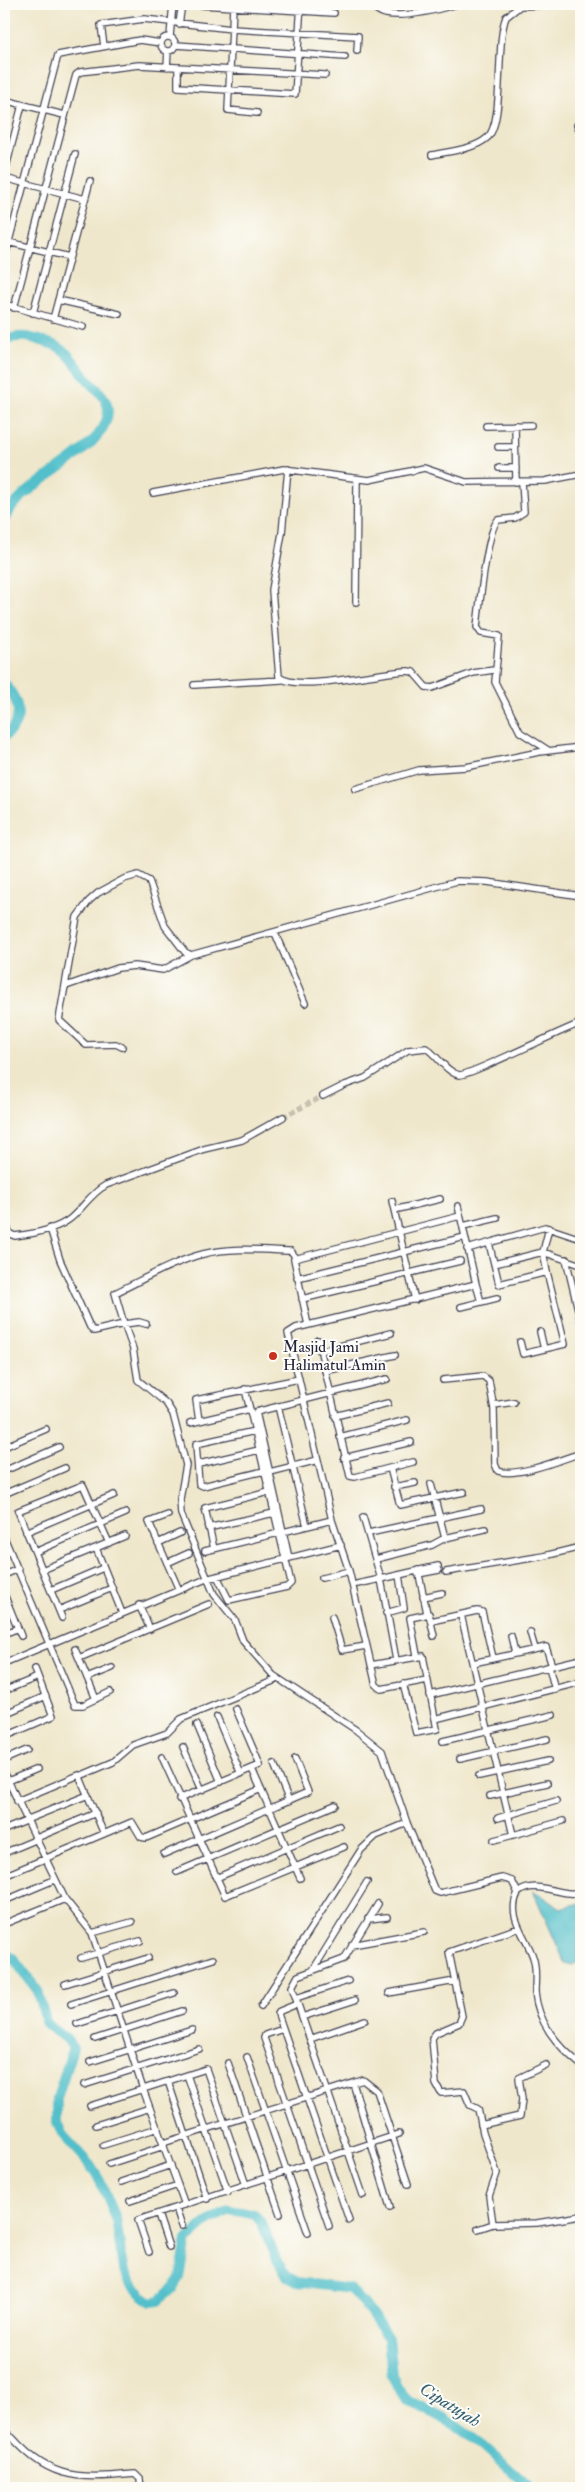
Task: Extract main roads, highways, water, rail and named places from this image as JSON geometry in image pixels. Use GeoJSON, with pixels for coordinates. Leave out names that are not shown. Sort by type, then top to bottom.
{"type":"FeatureCollection","features":[{"type":"Feature","properties":{"kind":"water"},"geometry":{"type":"Polygon","coordinates":[[[533,1891],[560,1908],[581,1903],[581,1961],[572,1965],[565,1963],[533,1891]]]}},
{"type":"Feature","properties":{"kind":"waterway","name":"Cipatujah"},"geometry":{"type":"LineString","coordinates":[[4,341],[17,337],[29,337],[59,347],[101,394],[106,402],[108,411],[104,426],[93,440],[79,454],[26,493],[13,507],[4,521]]}},
{"type":"Feature","properties":{"kind":"waterway","name":"Cipatujah"},"geometry":{"type":"LineString","coordinates":[[4,683],[14,697],[18,710],[15,724],[4,737]]}},
{"type":"Feature","properties":{"kind":"waterway","name":"Cipatujah"},"geometry":{"type":"LineString","coordinates":[[4,1955],[12,1957],[38,1991],[46,2022],[66,2038],[73,2048],[57,2098],[57,2122],[62,2134],[90,2165],[100,2181],[116,2218],[123,2269],[129,2281],[142,2295],[152,2302],[159,2301],[173,2288],[180,2278],[187,2240],[206,2223],[229,2210],[254,2214],[262,2223],[276,2260],[287,2276],[297,2282],[350,2289],[364,2304],[388,2338],[392,2375],[397,2387],[409,2401],[452,2423],[481,2444],[531,2488]]}},
{"type":"Feature","properties":{"kind":"tunnel"},"geometry":{"type":"LineString","coordinates":[[283,1117],[323,1096]]}},
{"type":"Feature","properties":{"kind":"place","name":"Masjid Jami Halimatul Amin"},"geometry":{"type":"Point","coordinates":[273,1356]}}]}
